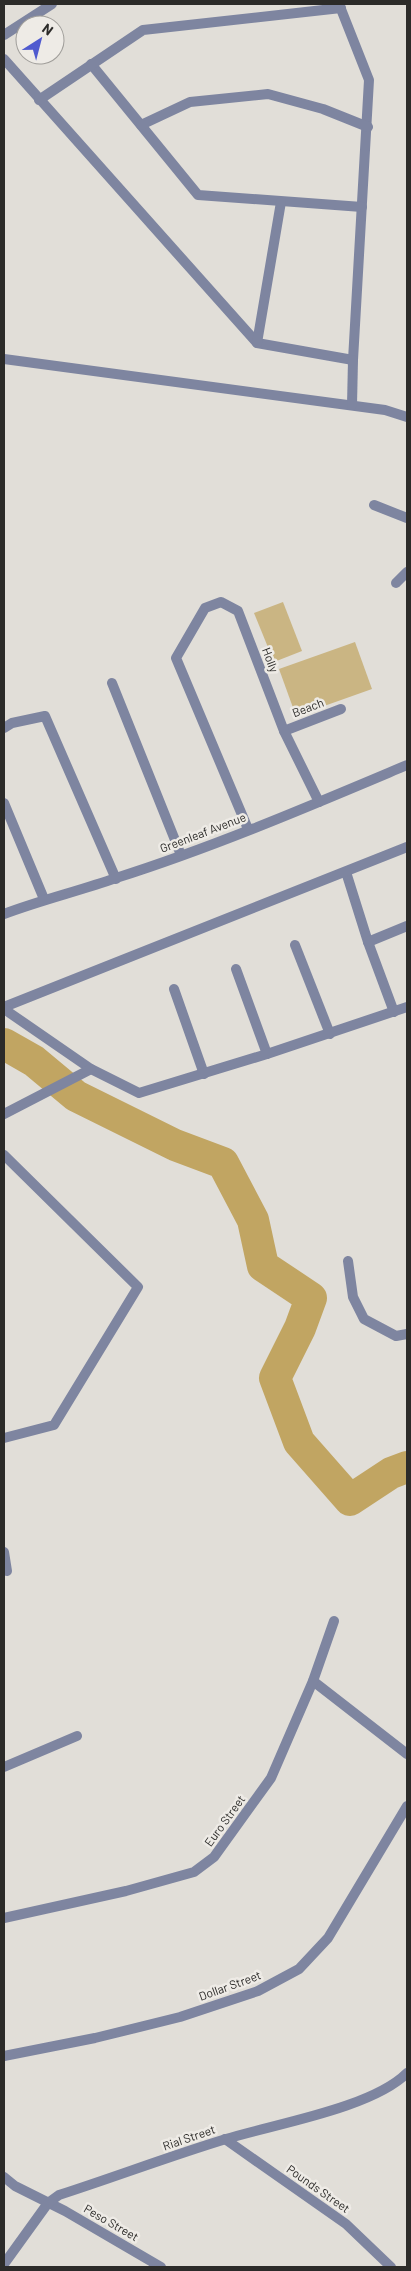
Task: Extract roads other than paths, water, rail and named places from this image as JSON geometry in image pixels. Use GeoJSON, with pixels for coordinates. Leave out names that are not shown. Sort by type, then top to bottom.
{"type":"FeatureCollection","features":[{"type":"Feature","properties":{"kind":"street"},"geometry":{"type":"LineString","coordinates":[[4,35],[52,4]]}},
{"type":"Feature","properties":{"kind":"street"},"geometry":{"type":"LineString","coordinates":[[39,100],[143,30],[340,6],[369,80],[352,405]]}},
{"type":"Feature","properties":{"kind":"street"},"geometry":{"type":"LineString","coordinates":[[4,59],[257,343],[353,360]]}},
{"type":"Feature","properties":{"kind":"street"},"geometry":{"type":"LineString","coordinates":[[91,64],[198,195],[362,207]]}},
{"type":"Feature","properties":{"kind":"street"},"geometry":{"type":"LineString","coordinates":[[141,125],[190,102],[268,94],[324,109],[368,127]]}},
{"type":"Feature","properties":{"kind":"street"},"geometry":{"type":"LineString","coordinates":[[257,343],[281,202]]}},
{"type":"Feature","properties":{"kind":"street"},"geometry":{"type":"LineString","coordinates":[[4,359],[352,405],[386,410],[407,417]]}},
{"type":"Feature","properties":{"kind":"street"},"geometry":{"type":"LineString","coordinates":[[374,505],[407,518]]}},
{"type":"Feature","properties":{"kind":"street"},"geometry":{"type":"LineString","coordinates":[[396,583],[407,572]]}},
{"type":"Feature","properties":{"kind":"street","name":"Holly"},"geometry":{"type":"LineString","coordinates":[[248,829],[176,658],[205,608],[221,602],[238,611],[284,731],[319,802]]}},
{"type":"Feature","properties":{"kind":"street"},"geometry":{"type":"LineString","coordinates":[[112,683],[181,855]]}},
{"type":"Feature","properties":{"kind":"street","name":"Beach"},"geometry":{"type":"LineString","coordinates":[[284,731],[341,709]]}},
{"type":"Feature","properties":{"kind":"street"},"geometry":{"type":"LineString","coordinates":[[4,728],[12,723],[45,716],[116,879]]}},
{"type":"Feature","properties":{"kind":"street","name":"Greenleaf Avenue"},"geometry":{"type":"LineString","coordinates":[[4,914],[44,899],[116,879],[181,855],[319,802],[407,765]]}},
{"type":"Feature","properties":{"kind":"street"},"geometry":{"type":"LineString","coordinates":[[4,803],[44,899]]}},
{"type":"Feature","properties":{"kind":"street"},"geometry":{"type":"LineString","coordinates":[[4,1008],[407,847]]}},
{"type":"Feature","properties":{"kind":"street"},"geometry":{"type":"LineString","coordinates":[[346,872],[368,942],[394,1012]]}},
{"type":"Feature","properties":{"kind":"street"},"geometry":{"type":"LineString","coordinates":[[368,942],[407,926]]}},
{"type":"Feature","properties":{"kind":"street"},"geometry":{"type":"LineString","coordinates":[[295,945],[330,1034]]}},
{"type":"Feature","properties":{"kind":"street"},"geometry":{"type":"LineString","coordinates":[[236,968],[267,1054]]}},
{"type":"Feature","properties":{"kind":"street"},"geometry":{"type":"LineString","coordinates":[[174,989],[204,1074]]}},
{"type":"Feature","properties":{"kind":"street"},"geometry":{"type":"LineString","coordinates":[[4,1008],[91,1069],[139,1093],[330,1034],[407,1007]]}},
{"type":"Feature","properties":{"kind":"street"},"geometry":{"type":"LineString","coordinates":[[4,1114],[91,1069]]}},
{"type":"Feature","properties":{"kind":"street"},"geometry":{"type":"LineString","coordinates":[[4,1155],[138,1287],[54,1425],[4,1438]]}},
{"type":"Feature","properties":{"kind":"street"},"geometry":{"type":"LineString","coordinates":[[348,1260],[353,1297],[364,1319],[407,1343]]}},
{"type":"Feature","properties":{"kind":"street"},"geometry":{"type":"LineString","coordinates":[[396,1336],[407,1334]]}},
{"type":"Feature","properties":{"kind":"street"},"geometry":{"type":"LineString","coordinates":[[4,1552],[7,1571]]}},
{"type":"Feature","properties":{"kind":"street","name":"Euro Street"},"geometry":{"type":"LineString","coordinates":[[4,1918],[126,1891],[194,1872],[214,1857],[271,1778],[313,1681],[334,1621]]}},
{"type":"Feature","properties":{"kind":"street"},"geometry":{"type":"LineString","coordinates":[[313,1681],[407,1754]]}},
{"type":"Feature","properties":{"kind":"street"},"geometry":{"type":"LineString","coordinates":[[4,1767],[77,1736]]}},
{"type":"Feature","properties":{"kind":"street","name":"Dollar Street"},"geometry":{"type":"LineString","coordinates":[[4,2056],[95,2038],[180,2018],[258,1991],[299,1969],[328,1938],[407,1806]]}},
{"type":"Feature","properties":{"kind":"street","name":"Rial Street"},"geometry":{"type":"LineString","coordinates":[[4,2264],[48,2203],[60,2195],[225,2140],[359,2102],[398,2082],[407,2073]]}},
{"type":"Feature","properties":{"kind":"street","name":"Pounds Street"},"geometry":{"type":"LineString","coordinates":[[225,2140],[346,2224],[392,2267]]}},
{"type":"Feature","properties":{"kind":"street"},"geometry":{"type":"LineString","coordinates":[[4,2177],[16,2186],[48,2203]]}},
{"type":"Feature","properties":{"kind":"street","name":"Peso Street"},"geometry":{"type":"LineString","coordinates":[[48,2203],[161,2267]]}},
{"type":"Feature","properties":{"kind":"waterway"},"geometry":{"type":"LineString","coordinates":[[4,1044],[34,1061],[76,1096],[175,1145],[223,1163],[253,1220],[263,1266],[311,1298],[300,1328],[275,1378],[299,1442],[350,1500],[391,1473],[407,1467]]}}]}
